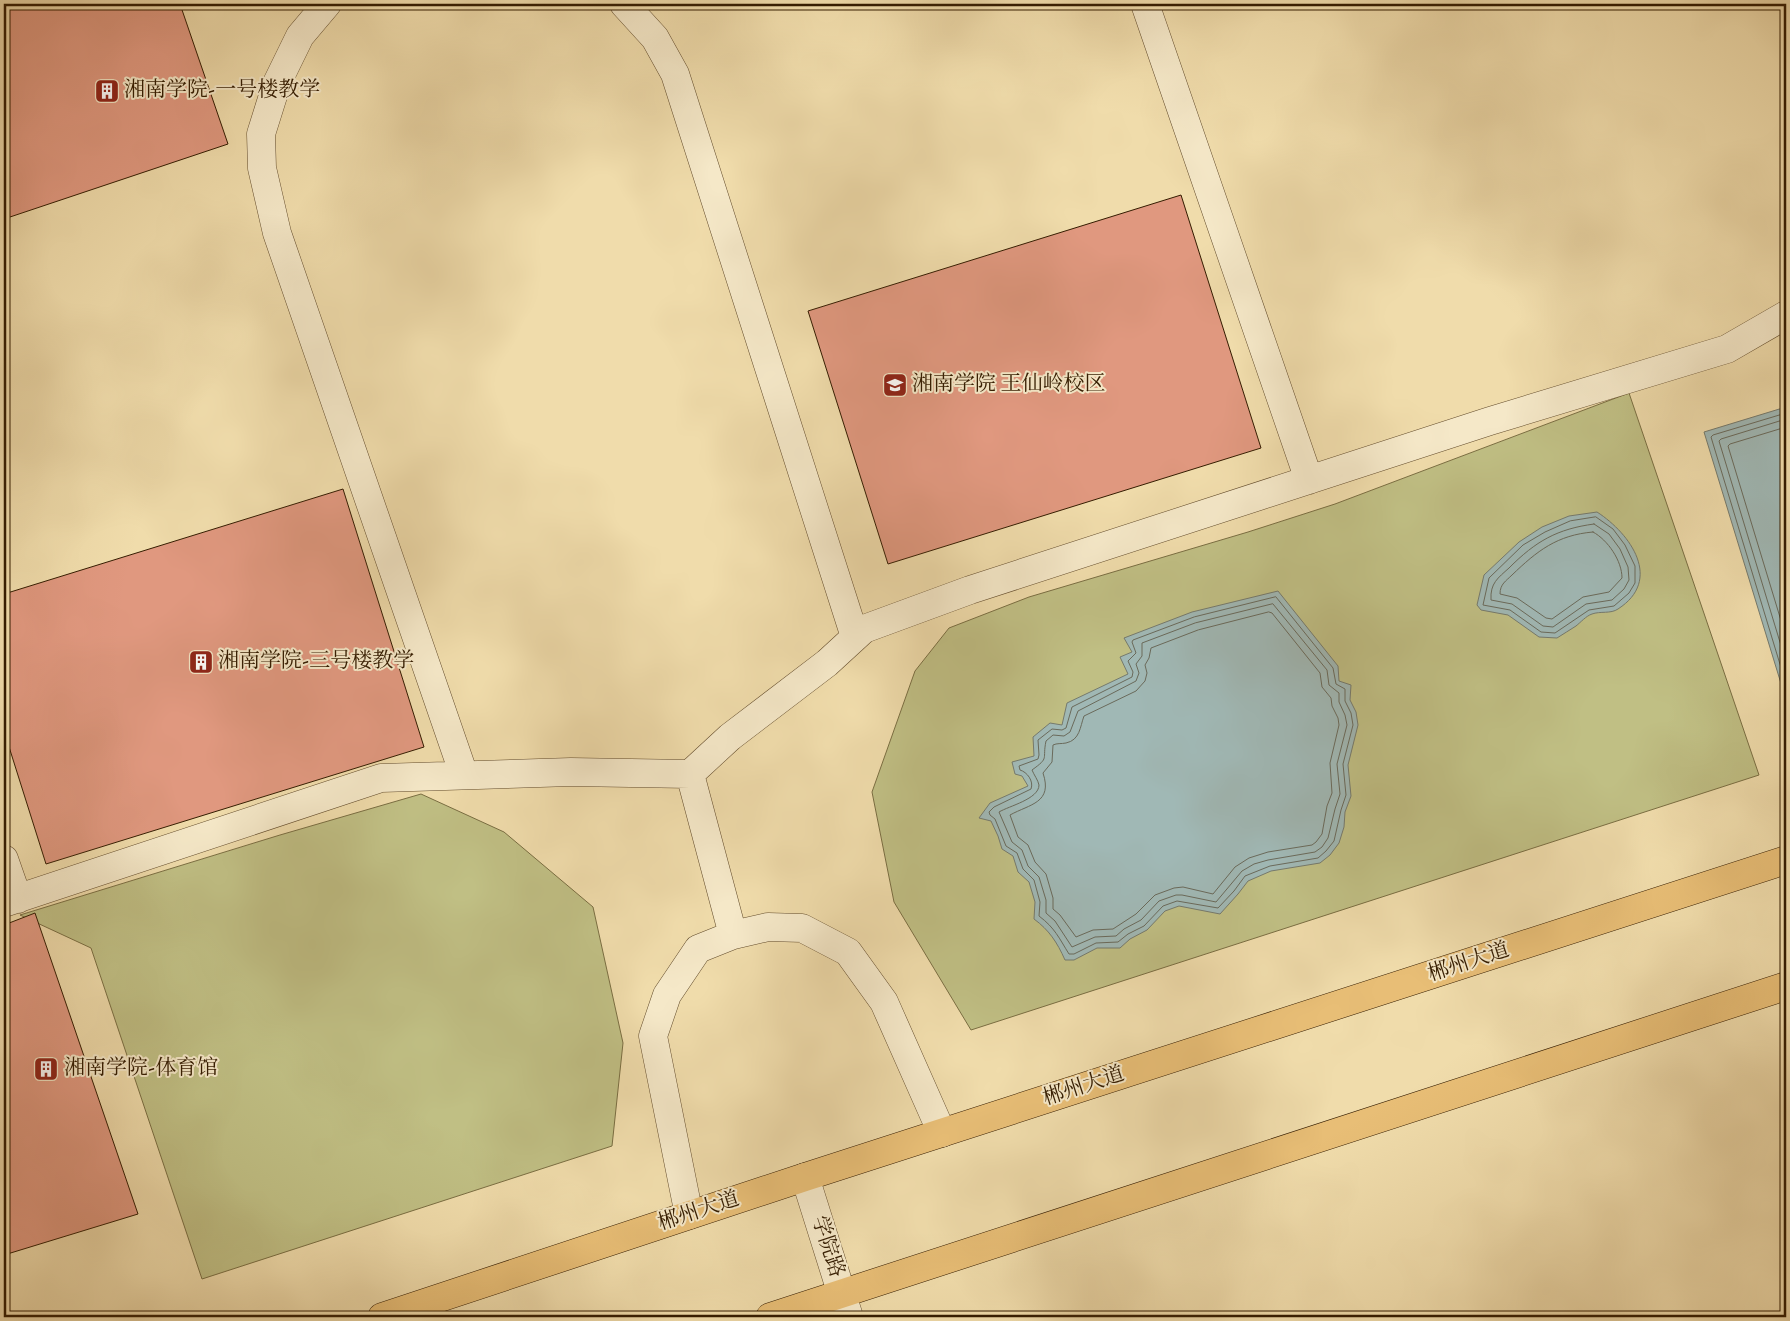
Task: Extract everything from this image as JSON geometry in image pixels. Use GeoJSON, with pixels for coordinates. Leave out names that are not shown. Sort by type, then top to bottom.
{"type":"FeatureCollection","features":[{"type":"Feature","properties":{"kind":"highway","name":"郴州大道"},"geometry":{"type":"LineString","coordinates":[[382,1317],[804,1177],[1786,860]]}},
{"type":"Feature","properties":{"kind":"highway"},"geometry":{"type":"LineString","coordinates":[[770,1317],[846,1306],[1786,986]]}},
{"type":"Feature","properties":{"kind":"street"},"geometry":{"type":"LineString","coordinates":[[327,4],[300,36],[277,83],[261,134],[262,168],[277,233],[464,775]]}},
{"type":"Feature","properties":{"kind":"street"},"geometry":{"type":"LineString","coordinates":[[624,4],[654,38],[675,74],[855,637]]}},
{"type":"Feature","properties":{"kind":"street"},"geometry":{"type":"LineString","coordinates":[[1145,4],[1309,480]]}},
{"type":"Feature","properties":{"kind":"street"},"geometry":{"type":"LineString","coordinates":[[4,859],[11,901],[381,778],[571,772],[690,774],[730,737],[827,663],[864,629],[970,590],[1490,421],[1727,349],[1786,314]]}},
{"type":"Feature","properties":{"kind":"street"},"geometry":{"type":"LineString","coordinates":[[690,774],[733,934]]}},
{"type":"Feature","properties":{"kind":"street"},"geometry":{"type":"LineString","coordinates":[[689,1215],[653,1036],[667,995],[698,949],[733,934],[768,927],[802,928],[848,952],[884,1002],[942,1133]]}},
{"type":"Feature","properties":{"kind":"street","name":"学院路"},"geometry":{"type":"LineString","coordinates":[[804,1177],[846,1306]]}},
{"type":"Feature","properties":{"kind":"shaded area"},"geometry":{"type":"Polygon","coordinates":[[[1629,393],[1759,775],[971,1030],[894,902],[872,792],[915,671],[949,628],[1029,597],[1335,504],[1629,393]]]}},
{"type":"Feature","properties":{"kind":"shaded area"},"geometry":{"type":"Polygon","coordinates":[[[421,794],[504,832],[593,907],[623,1043],[612,1146],[202,1279],[91,948],[20,915],[421,794]]]}},
{"type":"Feature","properties":{"kind":"water"},"geometry":{"type":"Polygon","coordinates":[[[1786,407],[1786,689],[1783,690],[1704,432],[1786,407]]]}},
{"type":"Feature","properties":{"kind":"water"},"geometry":{"type":"Polygon","coordinates":[[[1597,512],[1621,532],[1637,558],[1640,571],[1638,585],[1631,597],[1618,609],[1590,615],[1557,638],[1539,637],[1508,615],[1481,610],[1477,605],[1484,575],[1519,542],[1542,527],[1569,516],[1597,512]]]}},
{"type":"Feature","properties":{"kind":"water"},"geometry":{"type":"Polygon","coordinates":[[[1278,591],[1338,666],[1339,681],[1351,685],[1350,700],[1356,712],[1358,725],[1348,765],[1351,796],[1345,812],[1344,827],[1339,843],[1330,855],[1320,863],[1271,871],[1248,881],[1220,914],[1179,906],[1165,911],[1147,930],[1130,939],[1120,948],[1097,948],[1074,960],[1065,960],[1052,937],[1034,919],[1035,902],[1029,882],[1018,872],[1013,856],[1002,849],[991,821],[979,818],[990,803],[1028,786],[1022,776],[1015,774],[1012,762],[1034,756],[1033,737],[1050,723],[1062,725],[1067,703],[1128,674],[1120,657],[1132,652],[1124,638],[1192,612],[1278,591]]]}},
{"type":"Feature","properties":{"kind":"building","name":"湘南学院-一号楼教学"},"geometry":{"type":"Polygon","coordinates":[[[4,4],[180,4],[228,144],[4,219],[4,4]]]}},
{"type":"Feature","properties":{"kind":"building"},"geometry":{"type":"Polygon","coordinates":[[[1181,195],[1261,448],[888,564],[808,311],[1181,195]]]}},
{"type":"Feature","properties":{"kind":"building","name":"湘南学院-三号楼教学"},"geometry":{"type":"Polygon","coordinates":[[[343,489],[424,747],[46,864],[4,731],[4,594],[343,489]]]}},
{"type":"Feature","properties":{"kind":"building","name":"湘南学院-体育馆"},"geometry":{"type":"Polygon","coordinates":[[[35,913],[138,1214],[4,1255],[4,925],[35,913]]]}},
{"type":"Feature","properties":{"kind":"place","name":"湘南学院-一号楼教学"},"geometry":{"type":"Point","coordinates":[107,91]}},
{"type":"Feature","properties":{"kind":"place","name":"湘南学院 王仙岭校区"},"geometry":{"type":"Point","coordinates":[895,385]}},
{"type":"Feature","properties":{"kind":"place","name":"湘南学院-三号楼教学"},"geometry":{"type":"Point","coordinates":[201,662]}},
{"type":"Feature","properties":{"kind":"place","name":"湘南学院-体育馆"},"geometry":{"type":"Point","coordinates":[46,1069]}}]}
